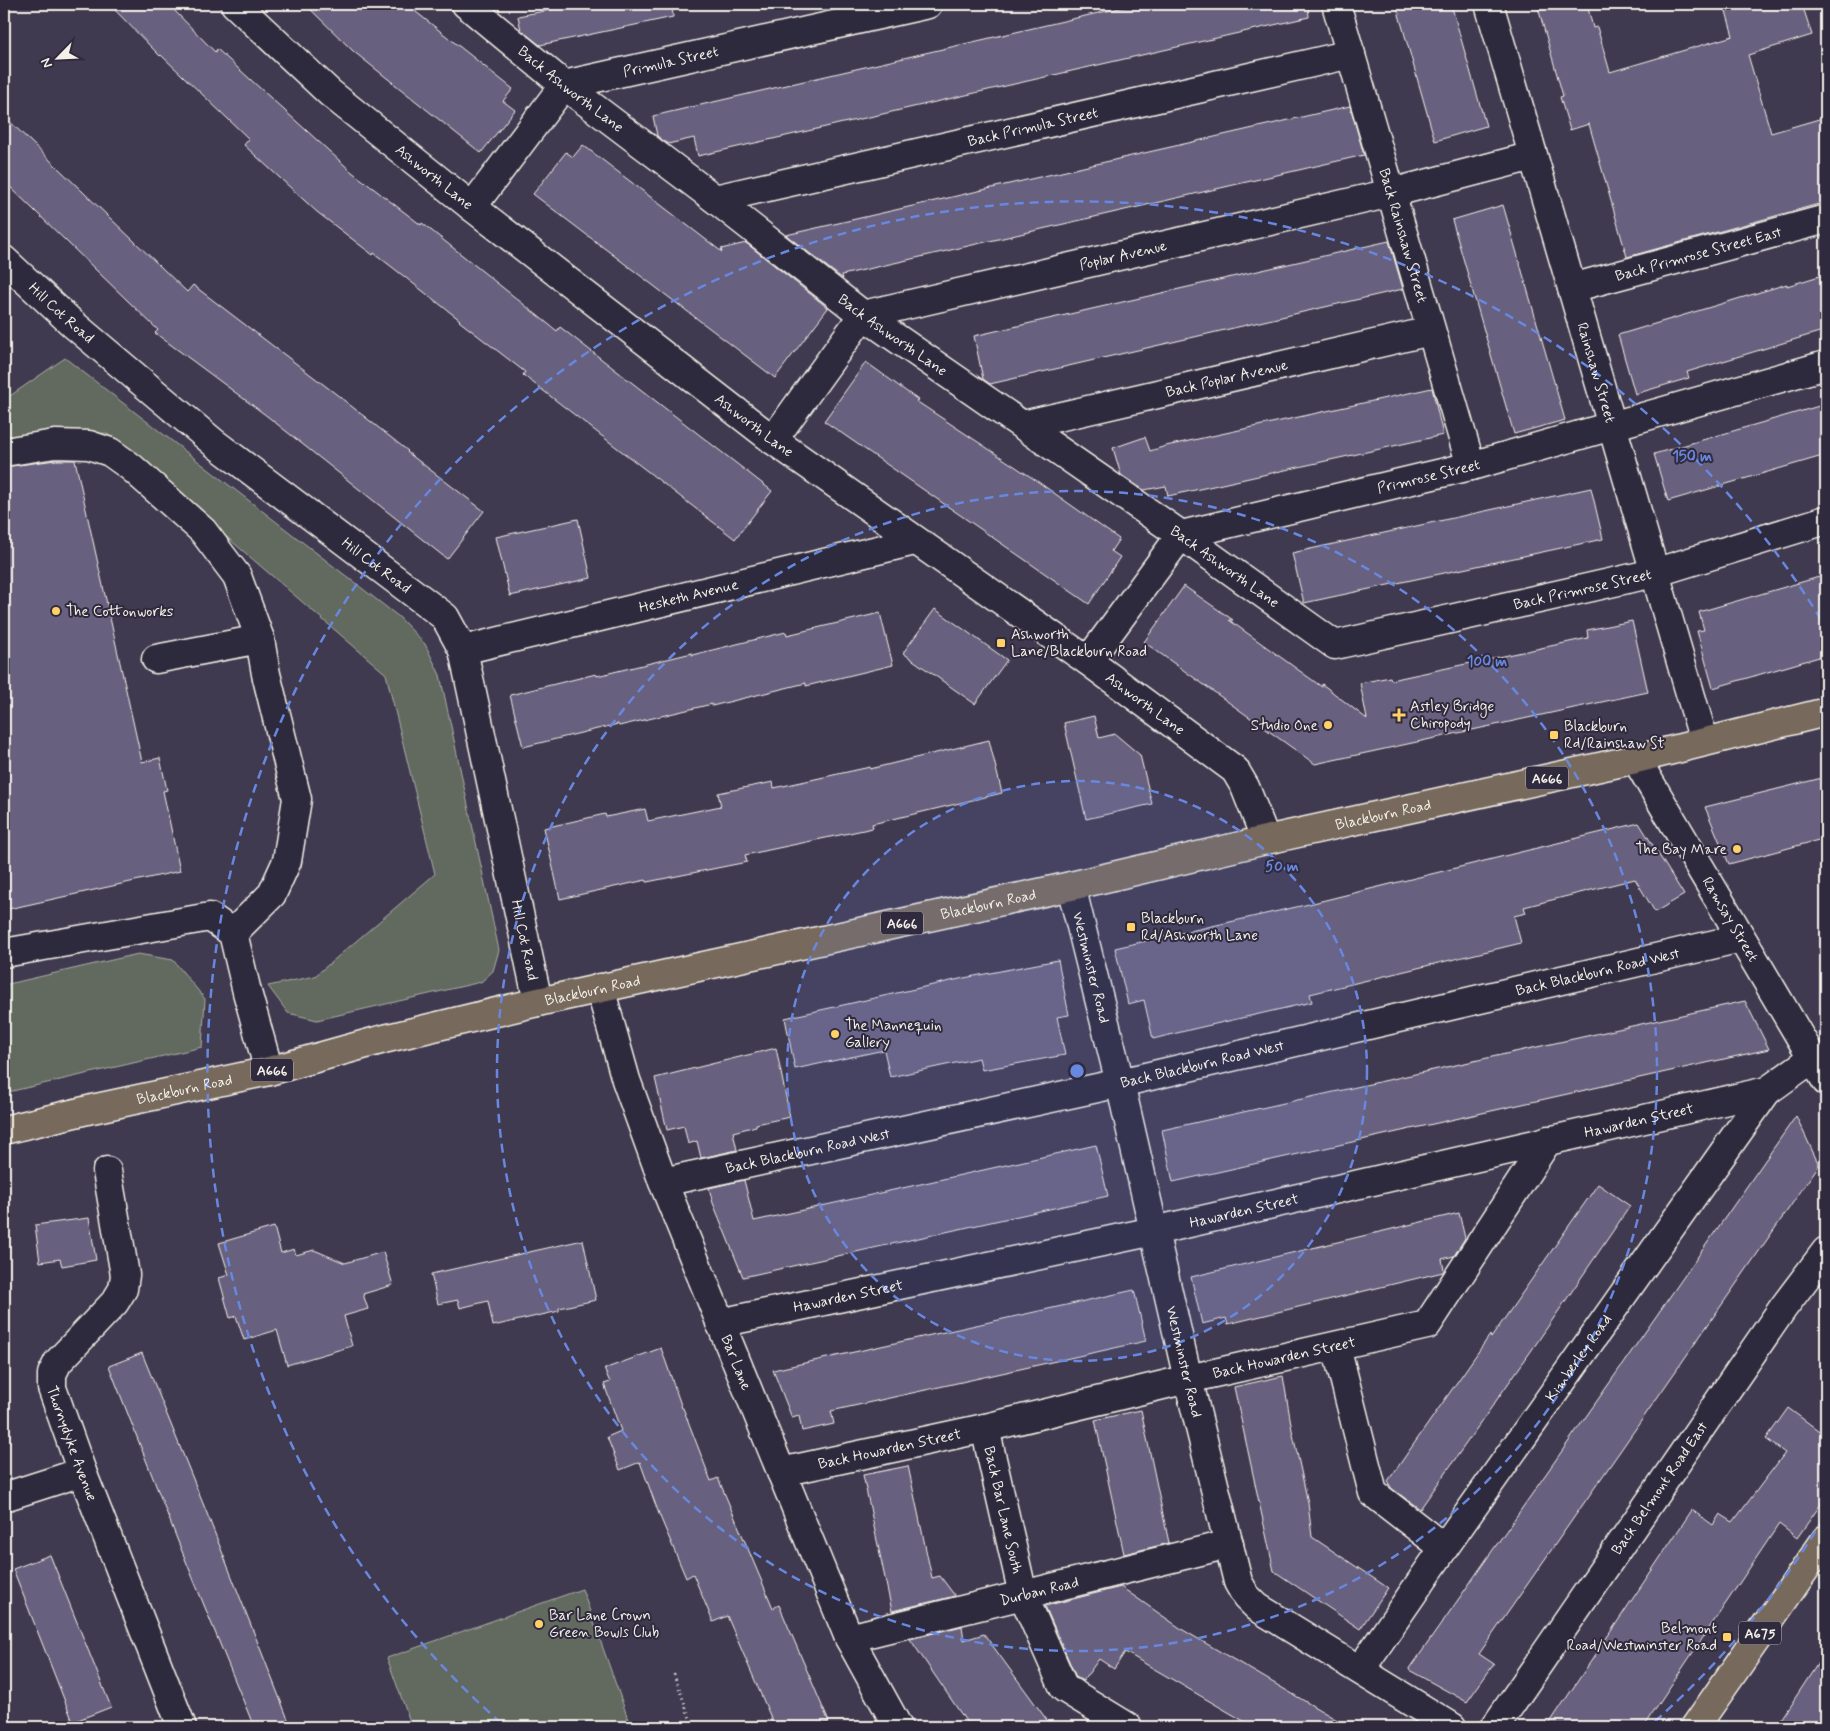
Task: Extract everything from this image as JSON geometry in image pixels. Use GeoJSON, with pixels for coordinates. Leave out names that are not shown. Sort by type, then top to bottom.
{"type":"FeatureCollection","features":[{"type":"Feature","properties":{"kind":"main road","name":"Blackburn Road"},"geometry":{"type":"LineString","coordinates":[[4,1130],[269,1071],[384,1039],[538,1002],[1071,886],[1266,840],[1636,759],[1826,712]]}},
{"type":"Feature","properties":{"kind":"main road","name":"A675"},"geometry":{"type":"LineString","coordinates":[[1695,1727],[1826,1539]]}},
{"type":"Feature","properties":{"kind":"street","name":"Ashworth Lane"},"geometry":{"type":"LineString","coordinates":[[235,4],[330,93],[472,207],[773,440],[1088,661],[1235,770],[1245,787],[1266,840]]}},
{"type":"Feature","properties":{"kind":"street","name":"Back Ashworth Lane"},"geometry":{"type":"LineString","coordinates":[[466,4],[564,85],[715,199],[863,315],[1335,645]]}},
{"type":"Feature","properties":{"kind":"street","name":"Primula Street"},"geometry":{"type":"LineString","coordinates":[[564,85],[884,9],[928,4]]}},
{"type":"Feature","properties":{"kind":"street","name":"Back Rainshaw Street"},"geometry":{"type":"LineString","coordinates":[[1336,4],[1471,466]]}},
{"type":"Feature","properties":{"kind":"street","name":"Rainshaw Street"},"geometry":{"type":"LineString","coordinates":[[1489,4],[1704,741]]}},
{"type":"Feature","properties":{"kind":"street","name":"Back Primula Street"},"geometry":{"type":"LineString","coordinates":[[715,199],[1351,54]]}},
{"type":"Feature","properties":{"kind":"street"},"geometry":{"type":"LineString","coordinates":[[472,207],[564,85]]}},
{"type":"Feature","properties":{"kind":"street","name":"Poplar Avenue"},"geometry":{"type":"LineString","coordinates":[[863,315],[1391,193],[1533,156]]}},
{"type":"Feature","properties":{"kind":"street","name":"Back Primrose Street East"},"geometry":{"type":"LineString","coordinates":[[1572,288],[1826,219]]}},
{"type":"Feature","properties":{"kind":"street","name":"Hill Cot Road"},"geometry":{"type":"LineString","coordinates":[[4,260],[73,324],[213,442],[445,616],[463,650],[538,1002]]}},
{"type":"Feature","properties":{"kind":"street"},"geometry":{"type":"LineString","coordinates":[[773,440],[863,315]]}},
{"type":"Feature","properties":{"kind":"street","name":"Back Poplar Avenue"},"geometry":{"type":"LineString","coordinates":[[1023,426],[1431,331]]}},
{"type":"Feature","properties":{"kind":"street","name":"Primrose Street"},"geometry":{"type":"LineString","coordinates":[[1180,535],[1471,466],[1826,365]]}},
{"type":"Feature","properties":{"kind":"street"},"geometry":{"type":"LineString","coordinates":[[4,452],[54,444],[89,445],[110,452],[203,531],[237,576],[260,639],[266,674],[297,799],[287,861],[272,894],[233,933]]}},
{"type":"Feature","properties":{"kind":"street","name":"Back Primrose Street"},"geometry":{"type":"LineString","coordinates":[[1335,645],[1654,572],[1826,520]]}},
{"type":"Feature","properties":{"kind":"street"},"geometry":{"type":"LineString","coordinates":[[1088,661],[1180,535]]}},
{"type":"Feature","properties":{"kind":"street","name":"Hesketh Avenue"},"geometry":{"type":"LineString","coordinates":[[463,650],[915,541]]}},
{"type":"Feature","properties":{"kind":"street"},"geometry":{"type":"LineString","coordinates":[[156,659],[260,639]]}},
{"type":"Feature","properties":{"kind":"street","name":"Ramsay Street"},"geometry":{"type":"LineString","coordinates":[[1636,759],[1826,1081]]}},
{"type":"Feature","properties":{"kind":"street","name":"Westminster Road"},"geometry":{"type":"LineString","coordinates":[[1071,886],[1120,1083],[1188,1379],[1238,1582],[1246,1596],[1257,1607],[1452,1727]]}},
{"type":"Feature","properties":{"kind":"street"},"geometry":{"type":"LineString","coordinates":[[4,953],[210,917],[233,933],[269,1071]]}},
{"type":"Feature","properties":{"kind":"street","name":"Back Blackburn Road West"},"geometry":{"type":"LineString","coordinates":[[663,1182],[1120,1083],[1742,938]]}},
{"type":"Feature","properties":{"kind":"street","name":"Bar Lane"},"geometry":{"type":"LineString","coordinates":[[600,988],[626,1080],[663,1182],[848,1638],[898,1727]]}},
{"type":"Feature","properties":{"kind":"street","name":"Kimberley Road"},"geometry":{"type":"LineString","coordinates":[[1360,1670],[1444,1548],[1768,1092],[1813,1058]]}},
{"type":"Feature","properties":{"kind":"street","name":"Hawarden Street"},"geometry":{"type":"LineString","coordinates":[[720,1323],[1154,1231],[1548,1140],[1768,1092]]}},
{"type":"Feature","properties":{"kind":"street","name":"Back Howarden Street"},"geometry":{"type":"LineString","coordinates":[[781,1472],[985,1428],[1188,1379],[1427,1325],[1548,1140]]}},
{"type":"Feature","properties":{"kind":"street","name":"Thornydyke Avenue"},"geometry":{"type":"LineString","coordinates":[[107,1171],[125,1275],[122,1289],[115,1302],[58,1362],[52,1374],[52,1388],[82,1472],[182,1727]]}},
{"type":"Feature","properties":{"kind":"street","name":"Back Belmont Road East"},"geometry":{"type":"LineString","coordinates":[[1495,1727],[1783,1308],[1826,1251]]}},
{"type":"Feature","properties":{"kind":"street"},"geometry":{"type":"LineString","coordinates":[[1336,1346],[1373,1493],[1444,1548]]}},
{"type":"Feature","properties":{"kind":"street","name":"Back Bar Lane South"},"geometry":{"type":"LineString","coordinates":[[985,1428],[1023,1595],[1064,1688],[1128,1727]]}},
{"type":"Feature","properties":{"kind":"street"},"geometry":{"type":"LineString","coordinates":[[4,1497],[82,1472]]}},
{"type":"Feature","properties":{"kind":"street","name":"Durban Road"},"geometry":{"type":"LineString","coordinates":[[848,1638],[1229,1544]]}},
{"type":"Feature","properties":{"kind":"path"},"geometry":{"type":"LineString","coordinates":[[674,1674],[693,1727]]}},
{"type":"Feature","properties":{"kind":"green space"},"geometry":{"type":"Polygon","coordinates":[[[65,358],[399,617],[425,644],[440,675],[499,950],[493,971],[481,982],[317,1020],[288,1013],[268,986],[315,976],[435,874],[386,674],[106,433],[4,442],[4,400],[65,358]]]}},
{"type":"Feature","properties":{"kind":"green space"},"geometry":{"type":"Polygon","coordinates":[[[138,954],[173,960],[205,999],[202,1047],[4,1093],[4,985],[138,954]]]}},
{"type":"Feature","properties":{"kind":"green space","name":"Bar Lane Crown Green Bowls Club"},"geometry":{"type":"Polygon","coordinates":[[[582,1589],[631,1727],[412,1727],[387,1658],[582,1589]]]}},
{"type":"Feature","properties":{"kind":"building"},"geometry":{"type":"Polygon","coordinates":[[[109,4],[168,4],[215,52],[217,49],[352,172],[421,225],[422,223],[557,331],[560,327],[772,491],[735,539],[523,375],[525,372],[460,320],[374,253],[373,255],[317,212],[244,145],[249,139],[160,56],[109,4]]]}},
{"type":"Feature","properties":{"kind":"building"},"geometry":{"type":"Polygon","coordinates":[[[305,4],[406,4],[513,89],[503,101],[515,110],[481,153],[353,51],[305,4]]]}},
{"type":"Feature","properties":{"kind":"building"},"geometry":{"type":"Polygon","coordinates":[[[582,4],[672,4],[673,17],[540,45],[521,30],[518,16],[582,4]]]}},
{"type":"Feature","properties":{"kind":"building"},"geometry":{"type":"Polygon","coordinates":[[[1137,4],[1308,4],[1309,17],[698,156],[694,138],[668,144],[657,136],[653,116],[1137,4]]]}},
{"type":"Feature","properties":{"kind":"building"},"geometry":{"type":"Polygon","coordinates":[[[1396,4],[1451,4],[1486,126],[1435,141],[1396,4]]]}},
{"type":"Feature","properties":{"kind":"building"},"geometry":{"type":"Polygon","coordinates":[[[1537,4],[1587,4],[1593,28],[1597,27],[1610,72],[1733,36],[1724,4],[1802,4],[1812,35],[1748,55],[1771,133],[1826,117],[1826,202],[1627,257],[1589,124],[1570,130],[1560,97],[1563,96],[1537,4]]]}},
{"type":"Feature","properties":{"kind":"building"},"geometry":{"type":"Polygon","coordinates":[[[1350,106],[1364,155],[842,275],[843,279],[786,235],[1350,106]]]}},
{"type":"Feature","properties":{"kind":"building"},"geometry":{"type":"Polygon","coordinates":[[[4,116],[187,292],[193,285],[336,394],[484,511],[447,559],[267,416],[155,333],[158,330],[4,181],[4,116]]]}},
{"type":"Feature","properties":{"kind":"building"},"geometry":{"type":"Polygon","coordinates":[[[583,145],[722,252],[721,249],[746,243],[828,308],[775,378],[533,194],[566,152],[573,157],[583,145]]]}},
{"type":"Feature","properties":{"kind":"building"},"geometry":{"type":"Polygon","coordinates":[[[1503,205],[1565,420],[1514,434],[1452,220],[1503,205]]]}},
{"type":"Feature","properties":{"kind":"building"},"geometry":{"type":"Polygon","coordinates":[[[1389,241],[1403,289],[990,384],[983,379],[974,336],[1389,241]]]}},
{"type":"Feature","properties":{"kind":"building"},"geometry":{"type":"Polygon","coordinates":[[[1826,274],[1826,330],[1687,372],[1689,378],[1635,394],[1618,335],[1826,274]]]}},
{"type":"Feature","properties":{"kind":"building"},"geometry":{"type":"Polygon","coordinates":[[[866,362],[918,400],[916,401],[1037,481],[1119,539],[1111,551],[1120,557],[1089,604],[824,421],[866,362]]]}},
{"type":"Feature","properties":{"kind":"building"},"geometry":{"type":"Polygon","coordinates":[[[1432,388],[1443,435],[1168,496],[1166,486],[1144,490],[1121,475],[1113,448],[1145,437],[1150,451],[1432,388]]]}},
{"type":"Feature","properties":{"kind":"building"},"geometry":{"type":"Polygon","coordinates":[[[1826,404],[1826,455],[1668,501],[1654,454],[1826,404]]]}},
{"type":"Feature","properties":{"kind":"building","name":"The Cottonworks"},"geometry":{"type":"Polygon","coordinates":[[[56,460],[75,460],[142,762],[160,758],[167,790],[163,791],[180,871],[4,910],[4,467],[56,460]]]}},
{"type":"Feature","properties":{"kind":"building"},"geometry":{"type":"Polygon","coordinates":[[[1591,488],[1603,539],[1304,603],[1292,553],[1591,488]]]}},
{"type":"Feature","properties":{"kind":"building"},"geometry":{"type":"Polygon","coordinates":[[[578,519],[591,578],[510,596],[496,537],[578,519]]]}},
{"type":"Feature","properties":{"kind":"building"},"geometry":{"type":"Polygon","coordinates":[[[1826,575],[1826,655],[1713,688],[1697,631],[1704,630],[1699,612],[1826,575]]]}},
{"type":"Feature","properties":{"kind":"building"},"geometry":{"type":"Polygon","coordinates":[[[1184,586],[1233,620],[1229,620],[1322,687],[1322,684],[1367,719],[1360,683],[1390,677],[1391,680],[1588,638],[1587,630],[1632,621],[1648,692],[1315,764],[1144,642],[1184,586]]]}},
{"type":"Feature","properties":{"kind":"building"},"geometry":{"type":"Polygon","coordinates":[[[935,609],[1007,660],[975,704],[903,653],[935,609]]]}},
{"type":"Feature","properties":{"kind":"building"},"geometry":{"type":"Polygon","coordinates":[[[880,613],[893,665],[806,686],[806,683],[712,706],[712,704],[619,726],[618,724],[523,747],[510,695],[596,674],[597,676],[786,632],[787,635],[880,613]]]}},
{"type":"Feature","properties":{"kind":"building"},"geometry":{"type":"Polygon","coordinates":[[[1094,716],[1099,738],[1115,734],[1140,755],[1152,804],[1086,819],[1064,723],[1094,716]]]}},
{"type":"Feature","properties":{"kind":"building"},"geometry":{"type":"Polygon","coordinates":[[[989,740],[1002,793],[872,824],[873,828],[745,855],[747,862],[647,882],[646,880],[560,899],[544,828],[605,814],[606,817],[645,809],[648,821],[721,806],[718,793],[773,782],[774,788],[870,767],[870,769],[989,740]]]}},
{"type":"Feature","properties":{"kind":"building","name":"The Bay Mare"},"geometry":{"type":"Polygon","coordinates":[[[1826,777],[1826,838],[1729,864],[1705,807],[1826,777]]]}},
{"type":"Feature","properties":{"kind":"building"},"geometry":{"type":"Polygon","coordinates":[[[1639,823],[1684,895],[1655,912],[1635,879],[1524,907],[1526,913],[1514,916],[1521,943],[1310,994],[1312,1002],[1153,1039],[1144,1000],[1128,1004],[1115,948],[1305,905],[1639,823]]]}},
{"type":"Feature","properties":{"kind":"building"},"geometry":{"type":"Polygon","coordinates":[[[1058,960],[1069,1015],[1057,1017],[1065,1055],[982,1070],[979,1058],[890,1077],[884,1050],[795,1069],[785,1018],[964,978],[1058,960]]]}},
{"type":"Feature","properties":{"kind":"building"},"geometry":{"type":"Polygon","coordinates":[[[1745,1001],[1769,1049],[1173,1182],[1162,1130],[1745,1001]]]}},
{"type":"Feature","properties":{"kind":"building"},"geometry":{"type":"Polygon","coordinates":[[[776,1048],[790,1117],[756,1124],[756,1126],[733,1132],[737,1150],[701,1158],[697,1141],[688,1144],[684,1126],[667,1130],[655,1078],[776,1048]]]}},
{"type":"Feature","properties":{"kind":"building"},"geometry":{"type":"Polygon","coordinates":[[[1796,1116],[1819,1165],[1479,1654],[1494,1664],[1467,1702],[1409,1670],[1796,1116]]]}},
{"type":"Feature","properties":{"kind":"building"},"geometry":{"type":"Polygon","coordinates":[[[1096,1145],[1108,1196],[743,1277],[713,1203],[709,1188],[744,1180],[754,1221],[1096,1145]]]}},
{"type":"Feature","properties":{"kind":"building"},"geometry":{"type":"Polygon","coordinates":[[[1598,1184],[1630,1206],[1420,1509],[1391,1488],[1388,1481],[1490,1335],[1491,1338],[1598,1184]]]}},
{"type":"Feature","properties":{"kind":"building"},"geometry":{"type":"Polygon","coordinates":[[[1459,1213],[1465,1238],[1454,1256],[1442,1259],[1443,1272],[1228,1324],[1226,1318],[1202,1324],[1191,1277],[1459,1213]]]}},
{"type":"Feature","properties":{"kind":"building"},"geometry":{"type":"Polygon","coordinates":[[[89,1218],[96,1260],[62,1266],[60,1259],[40,1262],[35,1225],[89,1218]]]}},
{"type":"Feature","properties":{"kind":"building"},"geometry":{"type":"Polygon","coordinates":[[[274,1227],[281,1253],[294,1249],[296,1255],[314,1250],[345,1263],[383,1252],[393,1285],[363,1294],[368,1309],[344,1316],[352,1346],[287,1365],[277,1330],[244,1340],[236,1316],[230,1318],[219,1278],[229,1275],[219,1243],[274,1227]]]}},
{"type":"Feature","properties":{"kind":"building"},"geometry":{"type":"Polygon","coordinates":[[[583,1240],[596,1300],[559,1308],[559,1311],[493,1326],[488,1301],[460,1308],[458,1300],[438,1304],[431,1274],[583,1240]]]}},
{"type":"Feature","properties":{"kind":"building"},"geometry":{"type":"Polygon","coordinates":[[[1134,1290],[1146,1341],[831,1411],[834,1424],[802,1431],[799,1416],[792,1418],[773,1370],[1134,1290]]]}},
{"type":"Feature","properties":{"kind":"building"},"geometry":{"type":"Polygon","coordinates":[[[661,1348],[711,1481],[718,1478],[773,1608],[779,1605],[829,1722],[808,1727],[775,1727],[727,1616],[713,1622],[693,1574],[686,1578],[659,1514],[640,1462],[620,1470],[607,1437],[621,1431],[604,1384],[610,1382],[604,1369],[661,1348]]]}},
{"type":"Feature","properties":{"kind":"building"},"geometry":{"type":"Polygon","coordinates":[[[142,1353],[291,1727],[254,1727],[179,1544],[109,1366],[142,1353]]]}},
{"type":"Feature","properties":{"kind":"building"},"geometry":{"type":"Polygon","coordinates":[[[1283,1376],[1292,1430],[1308,1503],[1312,1537],[1388,1588],[1360,1629],[1274,1571],[1234,1387],[1283,1376]]]}},
{"type":"Feature","properties":{"kind":"building"},"geometry":{"type":"Polygon","coordinates":[[[1788,1408],[1826,1436],[1826,1497],[1797,1538],[1779,1524],[1643,1727],[1547,1727],[1692,1510],[1713,1525],[1720,1514],[1733,1522],[1785,1453],[1766,1439],[1788,1408]]]}},
{"type":"Feature","properties":{"kind":"building"},"geometry":{"type":"Polygon","coordinates":[[[1141,1410],[1169,1543],[1124,1554],[1095,1420],[1141,1410]]]}},
{"type":"Feature","properties":{"kind":"building"},"geometry":{"type":"Polygon","coordinates":[[[908,1466],[932,1578],[940,1576],[955,1596],[892,1611],[863,1475],[908,1466]]]}},
{"type":"Feature","properties":{"kind":"building"},"geometry":{"type":"Polygon","coordinates":[[[50,1555],[111,1707],[73,1722],[13,1569],[50,1555]]]}},
{"type":"Feature","properties":{"kind":"building"},"geometry":{"type":"Polygon","coordinates":[[[1121,1587],[1183,1630],[1349,1727],[1254,1727],[1125,1652],[1114,1669],[1099,1659],[1083,1681],[1076,1677],[1045,1606],[1121,1587]]]}},
{"type":"Feature","properties":{"kind":"building"},"geometry":{"type":"Polygon","coordinates":[[[962,1626],[964,1640],[984,1634],[1052,1727],[970,1727],[910,1639],[962,1626]]]}},
{"type":"Feature","properties":{"kind":"building"},"geometry":{"type":"Polygon","coordinates":[[[1826,1651],[1826,1727],[1776,1727],[1826,1651]]]}},
{"type":"Feature","properties":{"kind":"place","name":"The Cottonworks"},"geometry":{"type":"Point","coordinates":[56,611]}},
{"type":"Feature","properties":{"kind":"place","name":"Ashworth Lane/Blackburn Road"},"geometry":{"type":"Point","coordinates":[1001,643]}},
{"type":"Feature","properties":{"kind":"place","name":"Astley Bridge Chiropody"},"geometry":{"type":"Point","coordinates":[1399,715]}},
{"type":"Feature","properties":{"kind":"place","name":"Studio One"},"geometry":{"type":"Point","coordinates":[1328,725]}},
{"type":"Feature","properties":{"kind":"place","name":"Blackburn Rd/Rainshaw St"},"geometry":{"type":"Point","coordinates":[1554,735]}},
{"type":"Feature","properties":{"kind":"place","name":"The Bay Mare"},"geometry":{"type":"Point","coordinates":[1737,849]}},
{"type":"Feature","properties":{"kind":"place","name":"Blackburn Rd/Ashworth Lane"},"geometry":{"type":"Point","coordinates":[1131,927]}},
{"type":"Feature","properties":{"kind":"place","name":"The Mannequin Gallery"},"geometry":{"type":"Point","coordinates":[835,1034]}},
{"type":"Feature","properties":{"kind":"place","name":"Bar Lane Crown Green Bowls Club"},"geometry":{"type":"Point","coordinates":[539,1624]}},
{"type":"Feature","properties":{"kind":"place","name":"Belmont Road/Westminster Road"},"geometry":{"type":"Point","coordinates":[1727,1637]}}]}
